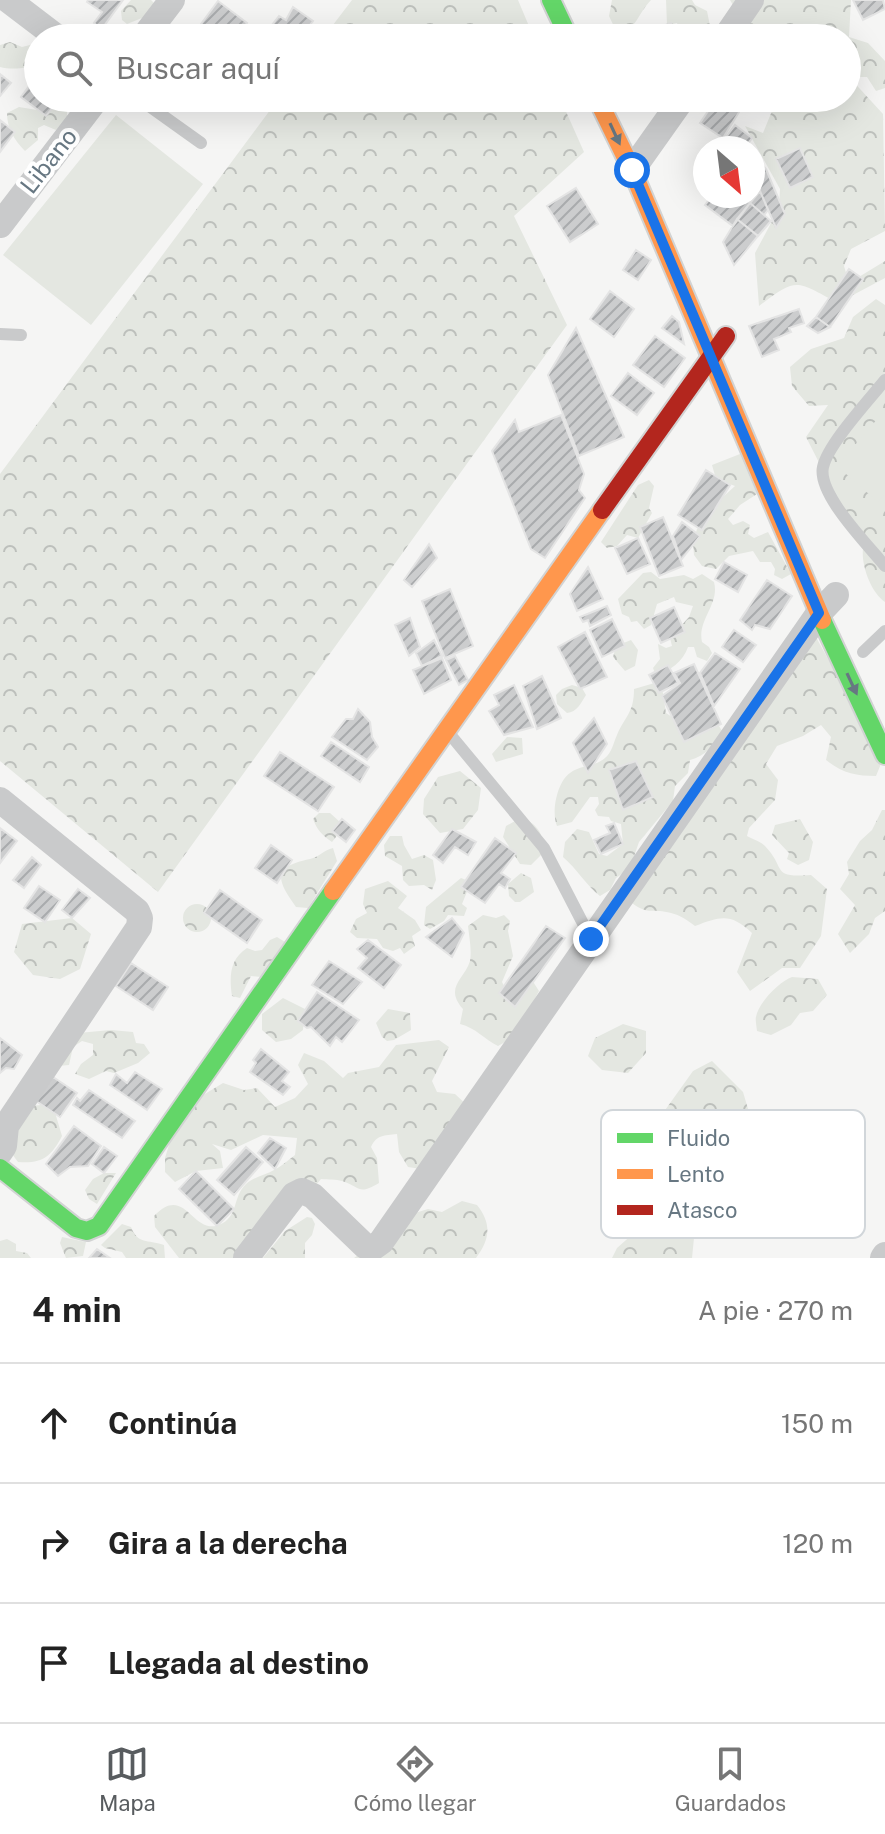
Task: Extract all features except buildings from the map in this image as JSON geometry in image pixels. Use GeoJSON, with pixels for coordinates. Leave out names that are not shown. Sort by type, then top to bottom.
{"type":"FeatureCollection","features":[{"type":"Feature","properties":{"kind":"street"},"geometry":{"type":"LineString","coordinates":[[8,0],[40,24]]}},
{"type":"Feature","properties":{"kind":"street"},"geometry":{"type":"LineString","coordinates":[[154,24],[172,0]]}},
{"type":"Feature","properties":{"kind":"street"},"geometry":{"type":"LineString","coordinates":[[551,0],[562,24]]}},
{"type":"Feature","properties":{"kind":"street"},"geometry":{"type":"LineString","coordinates":[[735,24],[751,0]]}},
{"type":"Feature","properties":{"kind":"street","name":"Libano"},"geometry":{"type":"LineString","coordinates":[[0,225],[86,112]]}},
{"type":"Feature","properties":{"kind":"street"},"geometry":{"type":"LineString","coordinates":[[607,112],[644,162]]}},
{"type":"Feature","properties":{"kind":"street"},"geometry":{"type":"LineString","coordinates":[[644,162],[674,112]]}},
{"type":"Feature","properties":{"kind":"street"},"geometry":{"type":"LineString","coordinates":[[634,124],[644,162],[711,357],[832,599],[885,755]]}},
{"type":"Feature","properties":{"kind":"street"},"geometry":{"type":"LineString","coordinates":[[0,1168],[76,1228],[87,1231],[99,1226],[726,336]]}},
{"type":"Feature","properties":{"kind":"street"},"geometry":{"type":"LineString","coordinates":[[246,1258],[294,1195],[302,1191],[313,1196],[365,1246],[374,1247],[381,1242],[832,599]]}},
{"type":"Feature","properties":{"kind":"street"},"geometry":{"type":"LineString","coordinates":[[0,800],[137,911],[140,918],[139,927],[6,1126],[4,1146],[0,1152]]}},
{"type":"Feature","properties":{"kind":"lane"},"geometry":{"type":"LineString","coordinates":[[158,112],[201,143]]}},
{"type":"Feature","properties":{"kind":"lane"},"geometry":{"type":"LineString","coordinates":[[0,334],[21,335]]}},
{"type":"Feature","properties":{"kind":"lane"},"geometry":{"type":"LineString","coordinates":[[885,380],[829,452],[823,468],[823,483],[834,502],[885,566]]}},
{"type":"Feature","properties":{"kind":"lane"},"geometry":{"type":"LineString","coordinates":[[862,651],[885,631]]}},
{"type":"Feature","properties":{"kind":"lane"},"geometry":{"type":"LineString","coordinates":[[446,730],[544,848],[591,939]]}},
{"type":"Feature","properties":{"kind":"green space"},"geometry":{"type":"Polygon","coordinates":[[[131,0],[151,0],[155,4],[147,16],[127,24],[122,20],[121,11],[131,0]]]}},
{"type":"Feature","properties":{"kind":"green space"},"geometry":{"type":"Polygon","coordinates":[[[352,0],[518,0],[528,24],[334,24],[352,0]]]}},
{"type":"Feature","properties":{"kind":"green space"},"geometry":{"type":"Polygon","coordinates":[[[612,0],[651,0],[634,24],[613,24],[609,16],[612,0]]]}},
{"type":"Feature","properties":{"kind":"green space"},"geometry":{"type":"Polygon","coordinates":[[[666,0],[692,0],[707,11],[710,24],[677,23],[667,24],[666,0]]]}},
{"type":"Feature","properties":{"kind":"green space"},"geometry":{"type":"Polygon","coordinates":[[[730,0],[851,0],[850,24],[724,24],[734,7],[730,0]]]}},
{"type":"Feature","properties":{"kind":"green space"},"geometry":{"type":"Polygon","coordinates":[[[861,41],[868,43],[885,61],[885,88],[876,91],[867,77],[861,77],[861,41]]]}},
{"type":"Feature","properties":{"kind":"green space"},"geometry":{"type":"Polygon","coordinates":[[[10,42],[24,46],[24,67],[0,67],[0,45],[10,42]]]}},
{"type":"Feature","properties":{"kind":"green space"},"geometry":{"type":"Polygon","coordinates":[[[861,90],[883,114],[885,231],[851,249],[844,266],[849,283],[885,261],[885,278],[838,303],[797,285],[782,290],[759,306],[755,253],[779,208],[780,189],[765,162],[765,136],[751,136],[745,126],[763,133],[772,112],[861,112],[861,90]]]}},
{"type":"Feature","properties":{"kind":"green space"},"geometry":{"type":"Polygon","coordinates":[[[24,108],[24,112],[67,112],[67,121],[56,130],[44,125],[38,128],[38,140],[25,151],[8,124],[7,113],[24,108]]]}},
{"type":"Feature","properties":{"kind":"green space"},"geometry":{"type":"Polygon","coordinates":[[[269,112],[566,112],[584,152],[514,216],[567,325],[158,892],[0,761],[0,474],[269,112]]]}},
{"type":"Feature","properties":{"kind":"green space"},"geometry":{"type":"Polygon","coordinates":[[[116,115],[203,184],[91,325],[3,255],[116,115]]]}},
{"type":"Feature","properties":{"kind":"green space"},"geometry":{"type":"Polygon","coordinates":[[[876,299],[885,305],[885,602],[871,585],[863,549],[806,437],[828,405],[809,406],[792,386],[790,367],[811,349],[844,338],[853,317],[876,299]]]}},
{"type":"Feature","properties":{"kind":"green space"},"geometry":{"type":"Polygon","coordinates":[[[885,410],[885,494],[878,502],[837,466],[885,410]]]}},
{"type":"Feature","properties":{"kind":"green space"},"geometry":{"type":"Polygon","coordinates":[[[740,454],[757,494],[740,505],[728,519],[733,525],[743,521],[750,525],[748,534],[754,538],[768,532],[791,574],[782,579],[774,575],[771,562],[760,562],[753,551],[729,556],[716,569],[702,566],[694,555],[697,529],[707,520],[713,506],[735,486],[716,479],[712,465],[740,454]]]}},
{"type":"Feature","properties":{"kind":"green space"},"geometry":{"type":"Polygon","coordinates":[[[649,480],[654,486],[649,508],[652,513],[638,538],[627,535],[617,546],[607,548],[601,542],[638,485],[649,480]]]}},
{"type":"Feature","properties":{"kind":"green space"},"geometry":{"type":"Polygon","coordinates":[[[651,572],[660,579],[684,575],[693,579],[702,574],[714,582],[714,598],[701,634],[702,642],[712,653],[707,661],[697,657],[694,647],[688,647],[675,665],[656,676],[653,668],[660,659],[658,644],[666,648],[672,646],[670,638],[689,617],[693,606],[676,602],[674,597],[657,604],[651,625],[644,629],[637,621],[631,622],[629,617],[622,614],[618,599],[643,573],[651,572]]]}},
{"type":"Feature","properties":{"kind":"green space"},"geometry":{"type":"Polygon","coordinates":[[[811,628],[883,759],[876,776],[838,768],[826,760],[831,737],[821,725],[777,746],[766,764],[778,780],[775,800],[749,828],[747,836],[765,846],[784,873],[811,875],[827,889],[821,936],[800,968],[782,968],[750,991],[737,972],[752,933],[745,927],[725,918],[695,926],[674,914],[647,911],[632,903],[811,628]]]}},
{"type":"Feature","properties":{"kind":"green space"},"geometry":{"type":"Polygon","coordinates":[[[631,640],[638,650],[635,666],[625,671],[613,657],[616,646],[631,640]]]}},
{"type":"Feature","properties":{"kind":"green space"},"geometry":{"type":"Polygon","coordinates":[[[658,682],[666,713],[675,719],[716,721],[722,731],[709,749],[690,760],[688,773],[675,786],[673,801],[639,842],[630,868],[616,878],[610,890],[600,896],[563,857],[565,842],[577,829],[589,832],[599,854],[607,856],[623,844],[621,824],[611,821],[609,817],[598,816],[595,810],[599,804],[598,797],[590,797],[572,822],[557,826],[556,798],[565,777],[601,761],[609,753],[631,709],[634,689],[658,682]]]}},
{"type":"Feature","properties":{"kind":"green space"},"geometry":{"type":"Polygon","coordinates":[[[572,685],[582,688],[586,695],[576,709],[567,713],[557,704],[556,695],[572,685]]]}},
{"type":"Feature","properties":{"kind":"green space"},"geometry":{"type":"Polygon","coordinates":[[[507,737],[522,738],[523,754],[496,762],[492,754],[507,737]]]}},
{"type":"Feature","properties":{"kind":"green space"},"geometry":{"type":"Polygon","coordinates":[[[460,771],[481,788],[478,810],[463,829],[440,833],[423,814],[424,799],[438,777],[460,771]]]}},
{"type":"Feature","properties":{"kind":"green space"},"geometry":{"type":"Polygon","coordinates":[[[882,810],[885,810],[885,911],[875,918],[869,934],[850,953],[838,934],[855,905],[840,889],[849,874],[847,862],[860,841],[872,830],[882,810]]]}},
{"type":"Feature","properties":{"kind":"green space"},"geometry":{"type":"Polygon","coordinates":[[[319,813],[330,813],[340,822],[332,842],[320,832],[313,819],[319,813]]]}},
{"type":"Feature","properties":{"kind":"green space"},"geometry":{"type":"Polygon","coordinates":[[[522,817],[536,827],[543,841],[543,853],[531,865],[520,864],[503,837],[506,826],[522,817]]]}},
{"type":"Feature","properties":{"kind":"green space"},"geometry":{"type":"Polygon","coordinates":[[[800,819],[813,842],[809,860],[798,865],[787,859],[789,853],[772,835],[775,825],[800,819]]]}},
{"type":"Feature","properties":{"kind":"green space"},"geometry":{"type":"Polygon","coordinates":[[[390,836],[402,836],[412,859],[424,855],[433,860],[436,880],[432,890],[424,885],[409,886],[403,880],[402,866],[385,856],[384,845],[390,836]]]}},
{"type":"Feature","properties":{"kind":"green space"},"geometry":{"type":"Polygon","coordinates":[[[333,848],[337,861],[308,908],[296,907],[284,889],[281,876],[284,870],[333,848]]]}},
{"type":"Feature","properties":{"kind":"green space"},"geometry":{"type":"Polygon","coordinates":[[[521,873],[531,878],[534,892],[515,902],[509,896],[508,884],[521,873]]]}},
{"type":"Feature","properties":{"kind":"green space"},"geometry":{"type":"Polygon","coordinates":[[[461,878],[471,882],[462,904],[467,908],[464,916],[448,915],[430,929],[424,925],[426,907],[461,878]]]}},
{"type":"Feature","properties":{"kind":"green space"},"geometry":{"type":"Polygon","coordinates":[[[388,881],[407,896],[398,908],[415,920],[421,930],[412,936],[415,946],[404,954],[400,948],[393,951],[383,948],[377,939],[357,938],[350,932],[356,919],[367,913],[363,904],[365,889],[388,881]]]}},
{"type":"Feature","properties":{"kind":"green space"},"geometry":{"type":"Polygon","coordinates":[[[197,904],[207,908],[211,918],[207,928],[197,932],[187,928],[183,918],[187,908],[197,904]]]}},
{"type":"Feature","properties":{"kind":"green space"},"geometry":{"type":"Polygon","coordinates":[[[483,915],[496,918],[504,915],[510,921],[508,931],[513,956],[502,982],[506,990],[530,977],[539,991],[514,1037],[498,1046],[460,1024],[463,1009],[455,995],[457,984],[470,961],[468,926],[483,915]]]}},
{"type":"Feature","properties":{"kind":"green space"},"geometry":{"type":"Polygon","coordinates":[[[72,918],[91,934],[80,969],[60,979],[33,975],[14,952],[22,924],[72,918]]]}},
{"type":"Feature","properties":{"kind":"green space"},"geometry":{"type":"Polygon","coordinates":[[[277,937],[285,942],[261,977],[251,976],[240,998],[232,996],[231,975],[237,957],[247,948],[262,950],[277,937]]]}},
{"type":"Feature","properties":{"kind":"green space"},"geometry":{"type":"Polygon","coordinates":[[[792,977],[818,979],[827,995],[813,1011],[800,1013],[791,1025],[771,1035],[757,1031],[756,1018],[761,1005],[776,988],[792,977]]]}},
{"type":"Feature","properties":{"kind":"green space"},"geometry":{"type":"Polygon","coordinates":[[[283,998],[305,1009],[303,1030],[291,1039],[276,1042],[262,1030],[262,1014],[283,998]]]}},
{"type":"Feature","properties":{"kind":"green space"},"geometry":{"type":"Polygon","coordinates":[[[388,1009],[410,1013],[411,1030],[387,1041],[376,1023],[388,1009]]]}},
{"type":"Feature","properties":{"kind":"green space"},"geometry":{"type":"Polygon","coordinates":[[[623,1024],[646,1031],[646,1053],[628,1073],[602,1070],[588,1056],[595,1038],[623,1024]]]}},
{"type":"Feature","properties":{"kind":"green space"},"geometry":{"type":"Polygon","coordinates":[[[133,1032],[136,1043],[144,1044],[150,1053],[138,1063],[89,1079],[75,1074],[81,1064],[93,1055],[93,1044],[82,1041],[73,1047],[69,1065],[58,1066],[78,1033],[133,1032]]]}},
{"type":"Feature","properties":{"kind":"green space"},"geometry":{"type":"Polygon","coordinates":[[[439,1040],[449,1047],[432,1081],[437,1092],[455,1094],[469,1107],[421,1169],[408,1167],[399,1152],[397,1134],[378,1138],[371,1147],[377,1158],[379,1183],[360,1189],[340,1180],[321,1179],[241,1258],[179,1258],[155,1227],[154,1216],[173,1205],[181,1207],[202,1223],[219,1225],[230,1217],[246,1184],[295,1155],[297,1138],[263,1135],[231,1150],[212,1144],[220,1151],[223,1168],[196,1171],[175,1182],[165,1172],[165,1158],[180,1109],[223,1083],[244,1090],[257,1088],[275,1107],[295,1098],[308,1084],[298,1065],[304,1053],[324,1061],[343,1078],[348,1073],[379,1067],[396,1045],[439,1040]]]}},
{"type":"Feature","properties":{"kind":"green space"},"geometry":{"type":"Polygon","coordinates":[[[712,1061],[743,1092],[748,1110],[665,1110],[693,1071],[712,1061]]]}},
{"type":"Feature","properties":{"kind":"green space"},"geometry":{"type":"Polygon","coordinates":[[[41,1105],[54,1109],[62,1136],[45,1158],[18,1162],[12,1154],[10,1118],[29,1106],[41,1105]]]}},
{"type":"Feature","properties":{"kind":"green space"},"geometry":{"type":"Polygon","coordinates":[[[104,1173],[116,1173],[97,1204],[89,1199],[85,1190],[93,1179],[104,1173]]]}},
{"type":"Feature","properties":{"kind":"green space"},"geometry":{"type":"Polygon","coordinates":[[[462,1201],[477,1205],[487,1225],[484,1244],[476,1258],[354,1258],[415,1213],[428,1209],[442,1212],[462,1201]]]}},
{"type":"Feature","properties":{"kind":"green space"},"geometry":{"type":"Polygon","coordinates":[[[307,1217],[312,1218],[315,1224],[312,1235],[305,1243],[305,1258],[263,1258],[285,1231],[307,1217]]]}},
{"type":"Feature","properties":{"kind":"green space"},"geometry":{"type":"Polygon","coordinates":[[[122,1224],[131,1227],[140,1239],[164,1245],[165,1258],[126,1258],[122,1252],[101,1245],[122,1224]]]}},
{"type":"Feature","properties":{"kind":"green space"},"geometry":{"type":"Polygon","coordinates":[[[62,1237],[86,1242],[83,1256],[66,1258],[60,1243],[62,1237]]]}},
{"type":"Feature","properties":{"kind":"green space"},"geometry":{"type":"Polygon","coordinates":[[[628,1238],[694,1238],[692,1258],[612,1258],[617,1248],[628,1238]]]}},
{"type":"Feature","properties":{"kind":"green space"},"geometry":{"type":"Polygon","coordinates":[[[7,1239],[16,1244],[16,1251],[27,1253],[31,1258],[0,1258],[0,1241],[7,1239]]]}},
{"type":"Feature","properties":{"kind":"traffic: fast"},"geometry":{"type":"LineString","coordinates":[[551,0],[562,24]]}},
{"type":"Feature","properties":{"kind":"traffic: fast"},"geometry":{"type":"LineString","coordinates":[[822,620],[885,755]]}},
{"type":"Feature","properties":{"kind":"traffic: fast"},"geometry":{"type":"LineString","coordinates":[[0,1168],[76,1228],[87,1231],[99,1226],[333,891]]}},
{"type":"Feature","properties":{"kind":"traffic: slow"},"geometry":{"type":"LineString","coordinates":[[604,112],[632,170],[822,620]]}},
{"type":"Feature","properties":{"kind":"traffic: slow"},"geometry":{"type":"LineString","coordinates":[[333,891],[602,510]]}},
{"type":"Feature","properties":{"kind":"traffic: jam"},"geometry":{"type":"LineString","coordinates":[[602,510],[726,336]]}},
{"type":"Feature","properties":{"kind":"route"},"geometry":{"type":"LineString","coordinates":[[591,939],[819,613],[632,170]]}}]}
